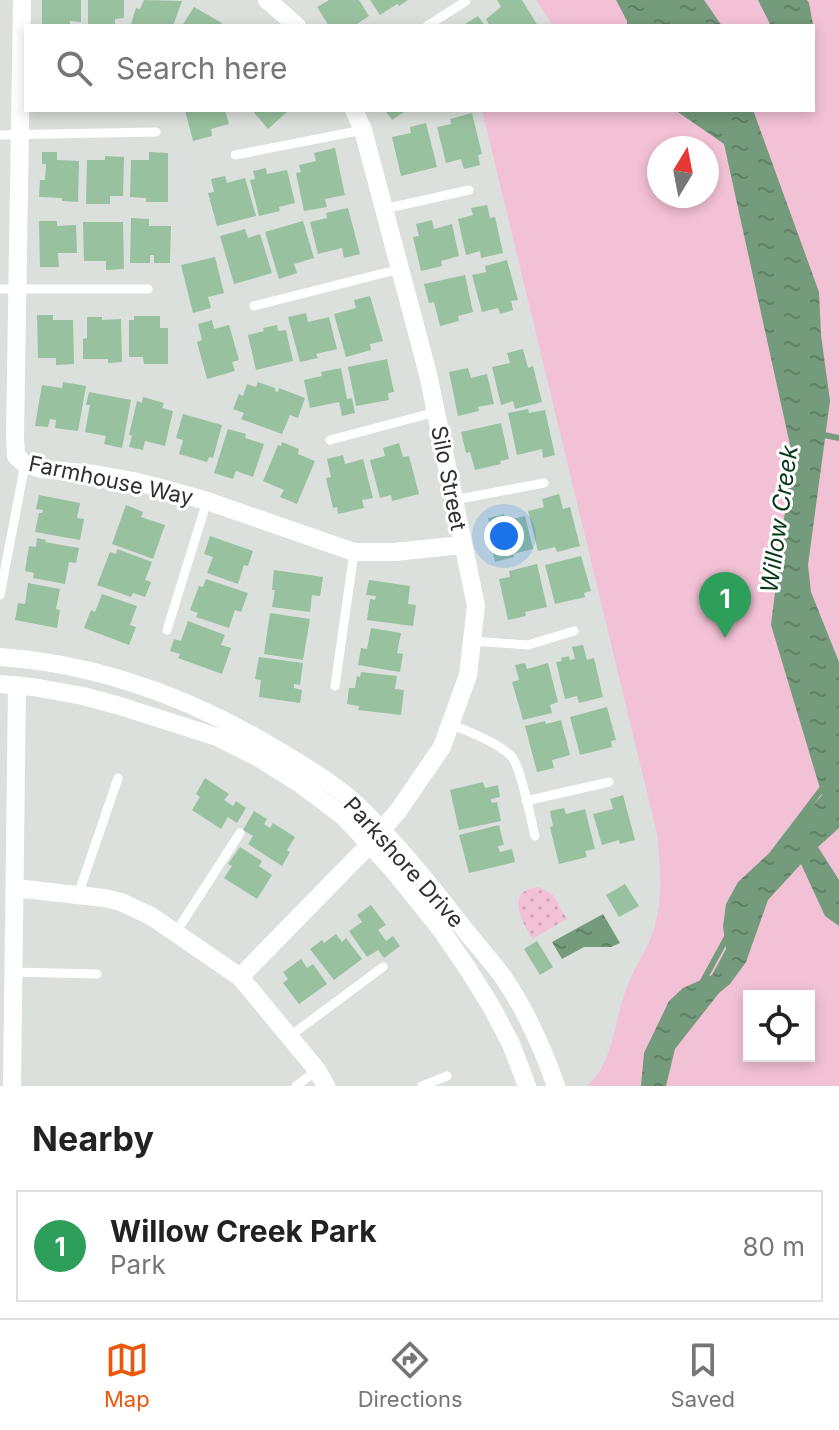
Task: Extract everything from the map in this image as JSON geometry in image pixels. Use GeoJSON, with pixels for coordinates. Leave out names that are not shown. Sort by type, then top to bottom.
{"type":"FeatureCollection","features":[{"type":"Feature","properties":{"kind":"street","name":"Farmhouse Way"},"geometry":{"type":"LineString","coordinates":[[22,0],[9,135],[7,437],[16,456],[25,464],[41,469],[133,481],[207,501],[354,552],[394,552],[462,545]]}},
{"type":"Feature","properties":{"kind":"street"},"geometry":{"type":"LineString","coordinates":[[267,0],[295,24]]}},
{"type":"Feature","properties":{"kind":"street","name":"Silo Street"},"geometry":{"type":"LineString","coordinates":[[240,977],[369,845],[398,811],[442,747],[468,675],[476,606],[436,412],[363,130],[355,112]]}},
{"type":"Feature","properties":{"kind":"street","name":"Parkshore Drive"},"geometry":{"type":"LineString","coordinates":[[0,657],[83,668],[128,681],[261,739],[307,767],[352,801],[439,895],[505,979],[547,1060],[556,1086]]}},
{"type":"Feature","properties":{"kind":"street"},"geometry":{"type":"LineString","coordinates":[[8,684],[16,731],[8,797],[15,888],[7,911],[14,972],[7,1020],[12,1086]]}},
{"type":"Feature","properties":{"kind":"street","name":"Parkshore Drive"},"geometry":{"type":"LineString","coordinates":[[8,684],[83,696],[217,737],[299,783],[343,816],[393,870],[468,969],[511,1044],[527,1086]]}},
{"type":"Feature","properties":{"kind":"street"},"geometry":{"type":"LineString","coordinates":[[15,888],[121,902],[176,932],[240,977],[321,1078]]}},
{"type":"Feature","properties":{"kind":"lane"},"geometry":{"type":"LineString","coordinates":[[430,24],[466,1]]}},
{"type":"Feature","properties":{"kind":"lane"},"geometry":{"type":"LineString","coordinates":[[235,155],[363,130]]}},
{"type":"Feature","properties":{"kind":"lane"},"geometry":{"type":"LineString","coordinates":[[9,135],[156,132]]}},
{"type":"Feature","properties":{"kind":"lane"},"geometry":{"type":"LineString","coordinates":[[384,209],[469,190]]}},
{"type":"Feature","properties":{"kind":"lane"},"geometry":{"type":"LineString","coordinates":[[254,306],[400,269]]}},
{"type":"Feature","properties":{"kind":"lane"},"geometry":{"type":"LineString","coordinates":[[9,289],[148,289]]}},
{"type":"Feature","properties":{"kind":"lane"},"geometry":{"type":"LineString","coordinates":[[330,440],[436,412]]}},
{"type":"Feature","properties":{"kind":"lane"},"geometry":{"type":"LineString","coordinates":[[0,595],[5,537],[25,464]]}},
{"type":"Feature","properties":{"kind":"lane"},"geometry":{"type":"LineString","coordinates":[[454,500],[544,483]]}},
{"type":"Feature","properties":{"kind":"lane"},"geometry":{"type":"LineString","coordinates":[[167,630],[207,501]]}},
{"type":"Feature","properties":{"kind":"lane"},"geometry":{"type":"LineString","coordinates":[[335,686],[354,552]]}},
{"type":"Feature","properties":{"kind":"lane"},"geometry":{"type":"LineString","coordinates":[[472,641],[528,645],[574,631]]}},
{"type":"Feature","properties":{"kind":"lane"},"geometry":{"type":"LineString","coordinates":[[450,724],[484,738],[513,758],[535,836]]}},
{"type":"Feature","properties":{"kind":"lane"},"geometry":{"type":"LineString","coordinates":[[78,895],[118,778]]}},
{"type":"Feature","properties":{"kind":"lane"},"geometry":{"type":"LineString","coordinates":[[526,801],[609,782]]}},
{"type":"Feature","properties":{"kind":"lane"},"geometry":{"type":"LineString","coordinates":[[176,932],[240,833]]}},
{"type":"Feature","properties":{"kind":"lane"},"geometry":{"type":"LineString","coordinates":[[290,1036],[383,967]]}},
{"type":"Feature","properties":{"kind":"lane"},"geometry":{"type":"LineString","coordinates":[[14,972],[97,974]]}},
{"type":"Feature","properties":{"kind":"lane"},"geometry":{"type":"LineString","coordinates":[[422,1086],[447,1076]]}},
{"type":"Feature","properties":{"kind":"lane"},"geometry":{"type":"LineString","coordinates":[[296,1086],[321,1078]]}},
{"type":"Feature","properties":{"kind":"shaded area"},"geometry":{"type":"Polygon","coordinates":[[[536,0],[839,0],[839,1086],[586,1086],[603,1066],[628,984],[654,930],[660,867],[657,834],[482,112],[815,112],[815,24],[552,24],[536,0]]]}},
{"type":"Feature","properties":{"kind":"shaded area"},"geometry":{"type":"Polygon","coordinates":[[[539,887],[553,895],[567,919],[532,939],[521,915],[519,900],[528,889],[539,887]]]}},
{"type":"Feature","properties":{"kind":"water"},"geometry":{"type":"Polygon","coordinates":[[[616,0],[704,0],[721,24],[627,24],[616,0]]]}},
{"type":"Feature","properties":{"kind":"water"},"geometry":{"type":"Polygon","coordinates":[[[758,0],[807,0],[809,3],[813,24],[770,24],[758,0]]]}},
{"type":"Feature","properties":{"kind":"water"},"geometry":{"type":"Polygon","coordinates":[[[678,112],[754,112],[819,292],[830,401],[808,565],[811,592],[839,662],[839,828],[818,847],[839,880],[839,926],[825,916],[801,864],[768,900],[746,962],[675,1049],[666,1086],[641,1086],[644,1053],[669,1001],[683,988],[712,975],[726,949],[723,926],[726,904],[738,882],[777,846],[822,795],[771,625],[792,454],[724,144],[719,141],[719,136],[712,136],[678,112]]]}},
{"type":"Feature","properties":{"kind":"water"},"geometry":{"type":"Polygon","coordinates":[[[603,914],[620,943],[611,947],[584,947],[562,959],[552,942],[603,914]]]}},
{"type":"Feature","properties":{"kind":"building"},"geometry":{"type":"Polygon","coordinates":[[[42,0],[81,0],[81,22],[42,24],[42,0]]]}},
{"type":"Feature","properties":{"kind":"building"},"geometry":{"type":"Polygon","coordinates":[[[88,0],[124,0],[124,18],[115,19],[115,24],[88,24],[88,0]]]}},
{"type":"Feature","properties":{"kind":"building"},"geometry":{"type":"Polygon","coordinates":[[[144,0],[182,1],[174,24],[131,24],[136,8],[140,9],[144,0]]]}},
{"type":"Feature","properties":{"kind":"building"},"geometry":{"type":"Polygon","coordinates":[[[329,0],[359,0],[369,16],[357,24],[328,24],[317,7],[329,0]]]}},
{"type":"Feature","properties":{"kind":"building"},"geometry":{"type":"Polygon","coordinates":[[[370,0],[408,0],[380,15],[370,0]]]}},
{"type":"Feature","properties":{"kind":"building"},"geometry":{"type":"Polygon","coordinates":[[[497,0],[522,0],[537,24],[489,24],[486,19],[501,7],[497,0]]]}},
{"type":"Feature","properties":{"kind":"building"},"geometry":{"type":"Polygon","coordinates":[[[194,7],[222,23],[221,24],[183,24],[194,7]]]}},
{"type":"Feature","properties":{"kind":"building"},"geometry":{"type":"Polygon","coordinates":[[[478,16],[484,24],[465,24],[478,16]]]}},
{"type":"Feature","properties":{"kind":"building"},"geometry":{"type":"Polygon","coordinates":[[[186,112],[226,112],[229,124],[211,129],[212,136],[193,141],[186,112]]]}},
{"type":"Feature","properties":{"kind":"building"},"geometry":{"type":"Polygon","coordinates":[[[254,112],[287,112],[268,129],[254,112]]]}},
{"type":"Feature","properties":{"kind":"building"},"geometry":{"type":"Polygon","coordinates":[[[386,112],[404,112],[392,120],[386,112]]]}},
{"type":"Feature","properties":{"kind":"building"},"geometry":{"type":"Polygon","coordinates":[[[472,113],[482,154],[478,155],[480,165],[464,169],[461,159],[446,163],[437,127],[451,124],[450,119],[472,113]]]}},
{"type":"Feature","properties":{"kind":"building"},"geometry":{"type":"Polygon","coordinates":[[[426,123],[437,167],[401,176],[392,137],[411,133],[410,127],[426,123]]]}},
{"type":"Feature","properties":{"kind":"building"},"geometry":{"type":"Polygon","coordinates":[[[335,148],[345,195],[325,199],[327,207],[304,211],[296,173],[301,172],[299,165],[316,161],[314,153],[335,148]]]}},
{"type":"Feature","properties":{"kind":"building"},"geometry":{"type":"Polygon","coordinates":[[[42,152],[57,152],[57,160],[79,161],[78,202],[39,197],[40,180],[45,180],[46,164],[42,164],[42,152]]]}},
{"type":"Feature","properties":{"kind":"building"},"geometry":{"type":"Polygon","coordinates":[[[149,152],[168,153],[168,202],[146,202],[146,198],[130,197],[131,160],[149,160],[149,152]]]}},
{"type":"Feature","properties":{"kind":"building"},"geometry":{"type":"Polygon","coordinates":[[[105,156],[124,157],[123,196],[110,196],[110,204],[86,204],[87,160],[105,160],[105,156]]]}},
{"type":"Feature","properties":{"kind":"building"},"geometry":{"type":"Polygon","coordinates":[[[266,168],[267,174],[287,170],[295,203],[279,207],[280,211],[259,216],[250,180],[255,179],[253,171],[266,168]]]}},
{"type":"Feature","properties":{"kind":"building"},"geometry":{"type":"Polygon","coordinates":[[[225,176],[227,183],[245,178],[256,216],[217,226],[208,193],[214,192],[211,179],[225,176]]]}},
{"type":"Feature","properties":{"kind":"building"},"geometry":{"type":"Polygon","coordinates":[[[487,205],[490,218],[495,217],[503,253],[481,258],[480,251],[466,255],[458,219],[473,215],[471,208],[487,205]]]}},
{"type":"Feature","properties":{"kind":"building"},"geometry":{"type":"Polygon","coordinates":[[[348,208],[360,254],[344,258],[342,248],[318,254],[310,222],[327,218],[326,213],[348,208]]]}},
{"type":"Feature","properties":{"kind":"building"},"geometry":{"type":"Polygon","coordinates":[[[131,218],[149,219],[149,226],[171,226],[170,263],[154,263],[154,255],[150,255],[150,263],[130,263],[131,218]]]}},
{"type":"Feature","properties":{"kind":"building"},"geometry":{"type":"Polygon","coordinates":[[[432,220],[434,229],[452,224],[459,256],[441,261],[442,266],[421,271],[413,237],[419,236],[416,224],[432,220]]]}},
{"type":"Feature","properties":{"kind":"building"},"geometry":{"type":"Polygon","coordinates":[[[39,221],[57,221],[57,226],[76,225],[77,253],[58,253],[59,267],[40,267],[39,221]]]}},
{"type":"Feature","properties":{"kind":"building"},"geometry":{"type":"Polygon","coordinates":[[[303,221],[314,258],[294,264],[297,273],[279,279],[265,232],[303,221]]]}},
{"type":"Feature","properties":{"kind":"building"},"geometry":{"type":"Polygon","coordinates":[[[83,222],[123,222],[124,269],[106,270],[106,261],[84,261],[83,222]]]}},
{"type":"Feature","properties":{"kind":"building"},"geometry":{"type":"Polygon","coordinates":[[[245,229],[248,238],[260,234],[272,273],[234,284],[220,236],[245,229]]]}},
{"type":"Feature","properties":{"kind":"building"},"geometry":{"type":"Polygon","coordinates":[[[215,257],[224,293],[208,297],[211,308],[193,313],[181,265],[215,257]]]}},
{"type":"Feature","properties":{"kind":"building"},"geometry":{"type":"Polygon","coordinates":[[[507,260],[518,300],[511,301],[513,310],[500,314],[498,308],[482,312],[472,275],[486,272],[485,266],[507,260]]]}},
{"type":"Feature","properties":{"kind":"building"},"geometry":{"type":"Polygon","coordinates":[[[465,275],[473,312],[458,316],[459,321],[440,326],[434,302],[429,303],[424,284],[465,275]]]}},
{"type":"Feature","properties":{"kind":"building"},"geometry":{"type":"Polygon","coordinates":[[[370,296],[383,341],[370,344],[371,350],[346,357],[334,314],[356,308],[354,300],[370,296]]]}},
{"type":"Feature","properties":{"kind":"building"},"geometry":{"type":"Polygon","coordinates":[[[306,313],[308,322],[329,317],[337,349],[300,362],[288,317],[306,313]]]}},
{"type":"Feature","properties":{"kind":"building"},"geometry":{"type":"Polygon","coordinates":[[[37,315],[53,315],[53,320],[73,320],[74,364],[56,365],[56,358],[38,358],[37,315]]]}},
{"type":"Feature","properties":{"kind":"building"},"geometry":{"type":"Polygon","coordinates":[[[134,316],[160,316],[160,328],[168,328],[168,364],[144,364],[143,357],[129,357],[129,320],[134,320],[134,316]]]}},
{"type":"Feature","properties":{"kind":"building"},"geometry":{"type":"Polygon","coordinates":[[[87,317],[121,319],[122,362],[83,359],[87,317]]]}},
{"type":"Feature","properties":{"kind":"building"},"geometry":{"type":"Polygon","coordinates":[[[212,320],[214,329],[229,325],[239,360],[232,362],[235,371],[207,379],[197,342],[202,340],[198,324],[212,320]]]}},
{"type":"Feature","properties":{"kind":"building"},"geometry":{"type":"Polygon","coordinates":[[[277,325],[278,331],[286,330],[293,361],[256,370],[248,335],[277,325]]]}},
{"type":"Feature","properties":{"kind":"building"},"geometry":{"type":"Polygon","coordinates":[[[523,349],[528,368],[533,366],[542,402],[515,409],[513,401],[501,405],[492,367],[510,363],[507,353],[523,349]]]}},
{"type":"Feature","properties":{"kind":"building"},"geometry":{"type":"Polygon","coordinates":[[[387,359],[394,392],[388,393],[389,400],[356,406],[348,367],[387,359]]]}},
{"type":"Feature","properties":{"kind":"building"},"geometry":{"type":"Polygon","coordinates":[[[341,368],[347,399],[352,398],[355,413],[342,416],[339,402],[310,408],[304,380],[341,368]]]}},
{"type":"Feature","properties":{"kind":"building"},"geometry":{"type":"Polygon","coordinates":[[[468,368],[471,378],[487,374],[494,404],[458,416],[449,372],[468,368]]]}},
{"type":"Feature","properties":{"kind":"building"},"geometry":{"type":"Polygon","coordinates":[[[63,382],[86,386],[78,431],[55,428],[56,420],[50,419],[48,427],[35,426],[42,385],[62,388],[63,382]]]}},
{"type":"Feature","properties":{"kind":"building"},"geometry":{"type":"Polygon","coordinates":[[[258,382],[275,388],[275,391],[278,392],[279,388],[305,398],[298,418],[290,415],[282,434],[241,419],[244,413],[233,409],[247,384],[256,387],[258,382]]]}},
{"type":"Feature","properties":{"kind":"building"},"geometry":{"type":"Polygon","coordinates":[[[89,392],[131,400],[122,448],[104,444],[106,436],[85,432],[89,392]]]}},
{"type":"Feature","properties":{"kind":"building"},"geometry":{"type":"Polygon","coordinates":[[[143,397],[164,403],[162,408],[173,411],[165,446],[145,441],[143,450],[129,447],[137,401],[142,403],[143,397]]]}},
{"type":"Feature","properties":{"kind":"building"},"geometry":{"type":"Polygon","coordinates":[[[528,409],[529,413],[545,410],[555,455],[543,458],[542,449],[517,455],[508,413],[528,409]]]}},
{"type":"Feature","properties":{"kind":"building"},"geometry":{"type":"Polygon","coordinates":[[[183,414],[222,425],[213,458],[209,457],[207,462],[179,454],[183,440],[176,438],[183,414]]]}},
{"type":"Feature","properties":{"kind":"building"},"geometry":{"type":"Polygon","coordinates":[[[501,423],[509,459],[475,470],[470,452],[466,453],[461,432],[501,423]]]}},
{"type":"Feature","properties":{"kind":"building"},"geometry":{"type":"Polygon","coordinates":[[[228,429],[264,444],[253,477],[236,471],[233,479],[214,473],[228,429]]]}},
{"type":"Feature","properties":{"kind":"building"},"geometry":{"type":"Polygon","coordinates":[[[282,442],[299,449],[298,454],[315,461],[297,504],[280,497],[284,490],[263,481],[282,442]]]}},
{"type":"Feature","properties":{"kind":"building"},"geometry":{"type":"Polygon","coordinates":[[[399,443],[403,457],[409,456],[419,494],[392,501],[391,495],[380,498],[370,460],[385,456],[383,448],[399,443]]]}},
{"type":"Feature","properties":{"kind":"building"},"geometry":{"type":"Polygon","coordinates":[[[343,455],[345,464],[363,459],[373,498],[362,500],[364,508],[338,514],[337,507],[333,508],[326,478],[331,477],[327,459],[343,455]]]}},
{"type":"Feature","properties":{"kind":"building"},"geometry":{"type":"Polygon","coordinates":[[[559,494],[563,509],[570,507],[580,546],[557,552],[555,547],[538,551],[528,511],[544,507],[542,499],[559,494]]]}},
{"type":"Feature","properties":{"kind":"building"},"geometry":{"type":"Polygon","coordinates":[[[39,495],[80,503],[77,518],[84,519],[80,540],[35,532],[39,513],[43,510],[36,509],[39,495]]]}},
{"type":"Feature","properties":{"kind":"building"},"geometry":{"type":"Polygon","coordinates":[[[126,505],[143,512],[141,517],[165,525],[153,559],[112,544],[126,505]]]}},
{"type":"Feature","properties":{"kind":"building"},"geometry":{"type":"Polygon","coordinates":[[[504,514],[505,521],[525,516],[533,549],[495,562],[487,529],[491,529],[488,518],[504,514]]]}},
{"type":"Feature","properties":{"kind":"building"},"geometry":{"type":"Polygon","coordinates":[[[210,536],[253,551],[248,566],[244,565],[238,584],[207,573],[213,557],[204,554],[210,536]]]}},
{"type":"Feature","properties":{"kind":"building"},"geometry":{"type":"Polygon","coordinates":[[[37,538],[79,548],[76,563],[69,562],[65,584],[33,578],[34,573],[25,571],[29,546],[36,547],[37,538]]]}},
{"type":"Feature","properties":{"kind":"building"},"geometry":{"type":"Polygon","coordinates":[[[117,549],[152,562],[145,580],[151,582],[145,597],[133,593],[131,597],[97,585],[110,552],[116,554],[117,549]]]}},
{"type":"Feature","properties":{"kind":"building"},"geometry":{"type":"Polygon","coordinates":[[[581,556],[591,591],[584,593],[585,597],[555,604],[545,565],[581,556]]]}},
{"type":"Feature","properties":{"kind":"building"},"geometry":{"type":"Polygon","coordinates":[[[537,564],[547,607],[508,620],[499,579],[510,577],[509,571],[537,564]]]}},
{"type":"Feature","properties":{"kind":"building"},"geometry":{"type":"Polygon","coordinates":[[[274,570],[323,577],[320,596],[312,595],[310,612],[272,607],[274,570]]]}},
{"type":"Feature","properties":{"kind":"building"},"geometry":{"type":"Polygon","coordinates":[[[206,579],[248,593],[241,612],[235,610],[229,628],[196,617],[198,613],[190,610],[199,586],[203,587],[206,579]]]}},
{"type":"Feature","properties":{"kind":"building"},"geometry":{"type":"Polygon","coordinates":[[[369,580],[410,586],[408,604],[416,605],[413,626],[367,620],[370,599],[375,600],[376,596],[366,595],[369,580]]]}},
{"type":"Feature","properties":{"kind":"building"},"geometry":{"type":"Polygon","coordinates":[[[28,583],[60,589],[56,609],[60,610],[57,628],[15,620],[18,603],[25,604],[28,583]]]}},
{"type":"Feature","properties":{"kind":"building"},"geometry":{"type":"Polygon","coordinates":[[[102,594],[137,606],[130,625],[136,627],[129,645],[84,628],[102,594]]]}},
{"type":"Feature","properties":{"kind":"building"},"geometry":{"type":"Polygon","coordinates":[[[270,613],[310,619],[303,660],[264,654],[270,613]]]}},
{"type":"Feature","properties":{"kind":"building"},"geometry":{"type":"Polygon","coordinates":[[[188,621],[225,635],[221,645],[231,648],[222,674],[178,658],[180,654],[170,651],[174,639],[181,641],[188,621]]]}},
{"type":"Feature","properties":{"kind":"building"},"geometry":{"type":"Polygon","coordinates":[[[371,628],[401,633],[397,653],[403,654],[400,672],[358,665],[361,648],[367,649],[371,628]]]}},
{"type":"Feature","properties":{"kind":"building"},"geometry":{"type":"Polygon","coordinates":[[[583,645],[587,660],[594,658],[603,697],[579,703],[577,696],[565,699],[556,662],[569,656],[570,660],[575,659],[572,647],[583,645]]]}},
{"type":"Feature","properties":{"kind":"building"},"geometry":{"type":"Polygon","coordinates":[[[259,657],[303,663],[300,685],[294,684],[294,688],[302,690],[300,703],[259,697],[261,680],[255,679],[259,657]]]}},
{"type":"Feature","properties":{"kind":"building"},"geometry":{"type":"Polygon","coordinates":[[[525,663],[527,669],[548,663],[558,702],[550,705],[552,713],[523,720],[512,682],[519,680],[515,665],[525,663]]]}},
{"type":"Feature","properties":{"kind":"building"},"geometry":{"type":"Polygon","coordinates":[[[361,672],[397,676],[395,689],[404,690],[401,715],[358,710],[359,706],[347,704],[349,688],[355,688],[361,672]]]}},
{"type":"Feature","properties":{"kind":"building"},"geometry":{"type":"Polygon","coordinates":[[[607,707],[616,740],[611,741],[612,747],[580,755],[570,717],[607,707]]]}},
{"type":"Feature","properties":{"kind":"building"},"geometry":{"type":"Polygon","coordinates":[[[561,720],[570,755],[552,760],[554,768],[537,772],[525,726],[561,720]]]}},
{"type":"Feature","properties":{"kind":"building"},"geometry":{"type":"Polygon","coordinates":[[[205,778],[229,794],[224,800],[233,806],[236,801],[246,808],[237,823],[228,817],[221,829],[192,810],[200,797],[196,794],[205,778]]]}},
{"type":"Feature","properties":{"kind":"building"},"geometry":{"type":"Polygon","coordinates":[[[483,782],[485,788],[498,785],[500,797],[491,799],[492,803],[497,802],[501,821],[459,830],[450,790],[483,782]]]}},
{"type":"Feature","properties":{"kind":"building"},"geometry":{"type":"Polygon","coordinates":[[[623,795],[635,840],[602,845],[593,814],[613,809],[610,799],[623,795]]]}},
{"type":"Feature","properties":{"kind":"building"},"geometry":{"type":"Polygon","coordinates":[[[564,808],[566,814],[585,809],[595,849],[585,851],[587,857],[559,864],[550,827],[553,826],[550,811],[564,808]]]}},
{"type":"Feature","properties":{"kind":"building"},"geometry":{"type":"Polygon","coordinates":[[[254,811],[267,819],[264,824],[270,828],[273,823],[295,837],[282,866],[248,844],[253,836],[243,830],[254,811]]]}},
{"type":"Feature","properties":{"kind":"building"},"geometry":{"type":"Polygon","coordinates":[[[499,825],[504,845],[498,846],[500,852],[512,849],[515,862],[469,873],[459,835],[499,825]]]}},
{"type":"Feature","properties":{"kind":"building"},"geometry":{"type":"Polygon","coordinates":[[[240,847],[262,861],[259,866],[272,875],[257,899],[224,878],[232,866],[228,864],[240,847]]]}},
{"type":"Feature","properties":{"kind":"building"},"geometry":{"type":"Polygon","coordinates":[[[625,884],[639,906],[619,917],[606,895],[625,884]]]}},
{"type":"Feature","properties":{"kind":"building"},"geometry":{"type":"Polygon","coordinates":[[[371,905],[386,925],[378,930],[386,941],[393,936],[400,946],[384,958],[378,950],[367,957],[349,931],[362,922],[357,915],[371,905]]]}},
{"type":"Feature","properties":{"kind":"building"},"geometry":{"type":"Polygon","coordinates":[[[336,934],[342,942],[346,938],[362,959],[334,980],[310,949],[336,934]]]}},
{"type":"Feature","properties":{"kind":"building"},"geometry":{"type":"Polygon","coordinates":[[[537,941],[553,967],[540,975],[524,949],[537,941]]]}},
{"type":"Feature","properties":{"kind":"building"},"geometry":{"type":"Polygon","coordinates":[[[301,959],[307,968],[313,964],[327,984],[299,1004],[283,983],[288,979],[283,972],[301,959]]]}},
{"type":"Feature","properties":{"kind":"waterway"},"geometry":{"type":"LineString","coordinates":[[819,434],[839,438]]}},
{"type":"Feature","properties":{"kind":"waterway","name":"Willow Creek"},"geometry":{"type":"LineString","coordinates":[[773,853],[824,786]]}},
{"type":"Feature","properties":{"kind":"waterway","name":"Willow Creek"},"geometry":{"type":"LineString","coordinates":[[702,983],[727,937]]}},
{"type":"Feature","properties":{"kind":"place","name":"Willow Creek Park"},"geometry":{"type":"Point","coordinates":[725,638]}}]}
